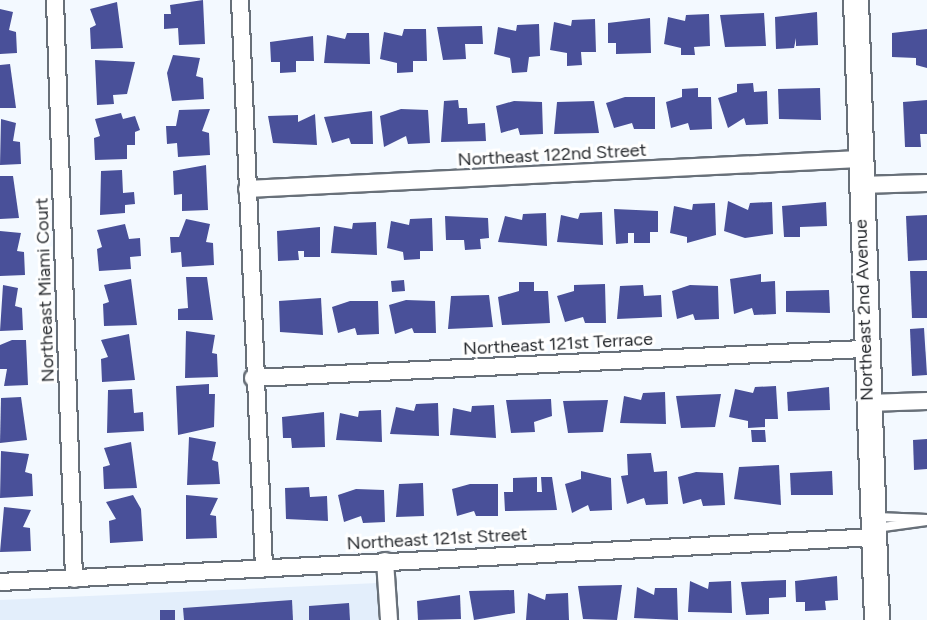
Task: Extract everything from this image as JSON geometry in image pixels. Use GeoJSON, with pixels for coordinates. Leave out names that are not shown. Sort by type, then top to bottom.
{"type":"FeatureCollection","features":[{"type":"Feature","properties":{"kind":"street","name":"Northeast Miami Court"},"geometry":{"type":"LineString","coordinates":[[54,0],[74,579]]}},
{"type":"Feature","properties":{"kind":"street"},"geometry":{"type":"LineString","coordinates":[[240,0],[254,378],[264,568]]}},
{"type":"Feature","properties":{"kind":"street","name":"Northeast 2nd Avenue"},"geometry":{"type":"LineString","coordinates":[[856,0],[864,349],[875,528],[877,620]]}},
{"type":"Feature","properties":{"kind":"street","name":"Northeast 122nd Street"},"geometry":{"type":"LineString","coordinates":[[247,189],[859,159]]}},
{"type":"Feature","properties":{"kind":"street"},"geometry":{"type":"LineString","coordinates":[[860,185],[927,183]]}},
{"type":"Feature","properties":{"kind":"street","name":"Northeast 121st Terrace"},"geometry":{"type":"LineString","coordinates":[[254,378],[864,349]]}},
{"type":"Feature","properties":{"kind":"street"},"geometry":{"type":"LineString","coordinates":[[868,404],[927,401]]}},
{"type":"Feature","properties":{"kind":"street","name":"Northeast 121st Street"},"geometry":{"type":"LineString","coordinates":[[0,582],[385,561],[875,528]]}},
{"type":"Feature","properties":{"kind":"street"},"geometry":{"type":"LineString","coordinates":[[385,561],[389,620]]}},
{"type":"Feature","properties":{"kind":"lane"},"geometry":{"type":"LineString","coordinates":[[875,528],[927,520]]}},
{"type":"Feature","properties":{"kind":"shaded area"},"geometry":{"type":"Polygon","coordinates":[[[378,583],[378,620],[0,620],[0,600],[378,583]]]}},
{"type":"Feature","properties":{"kind":"building"},"geometry":{"type":"Polygon","coordinates":[[[203,0],[205,44],[179,45],[178,28],[164,29],[164,14],[171,14],[170,5],[203,0]]]}},
{"type":"Feature","properties":{"kind":"building"},"geometry":{"type":"Polygon","coordinates":[[[117,2],[123,48],[91,49],[90,28],[96,25],[90,9],[117,2]]]}},
{"type":"Feature","properties":{"kind":"building"},"geometry":{"type":"Polygon","coordinates":[[[0,9],[13,12],[9,30],[16,32],[17,53],[0,54],[0,9]]]}},
{"type":"Feature","properties":{"kind":"building"},"geometry":{"type":"Polygon","coordinates":[[[817,12],[818,45],[796,46],[796,38],[794,48],[776,49],[775,17],[817,12]]]}},
{"type":"Feature","properties":{"kind":"building"},"geometry":{"type":"Polygon","coordinates":[[[764,13],[766,46],[725,47],[720,15],[764,13]]]}},
{"type":"Feature","properties":{"kind":"building"},"geometry":{"type":"Polygon","coordinates":[[[709,14],[710,46],[694,47],[695,55],[681,55],[681,48],[664,44],[668,17],[685,21],[686,15],[709,14]]]}},
{"type":"Feature","properties":{"kind":"building"},"geometry":{"type":"Polygon","coordinates":[[[650,18],[651,53],[616,54],[616,43],[608,43],[608,23],[650,18]]]}},
{"type":"Feature","properties":{"kind":"building"},"geometry":{"type":"Polygon","coordinates":[[[595,19],[596,52],[581,52],[582,65],[567,66],[567,53],[550,50],[554,22],[571,26],[572,20],[595,19]]]}},
{"type":"Feature","properties":{"kind":"building"},"geometry":{"type":"Polygon","coordinates":[[[539,24],[540,56],[529,57],[527,72],[512,73],[510,58],[494,54],[498,27],[516,31],[517,25],[539,24]]]}},
{"type":"Feature","properties":{"kind":"building"},"geometry":{"type":"Polygon","coordinates":[[[482,26],[483,44],[465,44],[466,59],[443,60],[437,27],[482,26]]]}},
{"type":"Feature","properties":{"kind":"building"},"geometry":{"type":"Polygon","coordinates":[[[404,29],[426,29],[427,61],[413,61],[413,72],[397,73],[397,63],[380,59],[384,32],[402,36],[404,29]]]}},
{"type":"Feature","properties":{"kind":"building"},"geometry":{"type":"Polygon","coordinates":[[[927,29],[927,68],[916,65],[916,58],[892,57],[892,33],[927,29]]]}},
{"type":"Feature","properties":{"kind":"building"},"geometry":{"type":"Polygon","coordinates":[[[347,33],[369,33],[370,64],[324,63],[327,35],[345,39],[347,33]]]}},
{"type":"Feature","properties":{"kind":"building"},"geometry":{"type":"Polygon","coordinates":[[[313,36],[314,61],[296,61],[296,72],[280,73],[280,62],[271,62],[270,42],[313,36]]]}},
{"type":"Feature","properties":{"kind":"building"},"geometry":{"type":"Polygon","coordinates":[[[173,55],[200,58],[196,76],[203,78],[204,99],[172,101],[167,73],[173,55]]]}},
{"type":"Feature","properties":{"kind":"building"},"geometry":{"type":"Polygon","coordinates":[[[95,60],[135,62],[127,94],[113,95],[114,104],[97,105],[95,60]]]}},
{"type":"Feature","properties":{"kind":"building"},"geometry":{"type":"Polygon","coordinates":[[[10,64],[16,108],[0,108],[0,65],[10,64]]]}},
{"type":"Feature","properties":{"kind":"building"},"geometry":{"type":"Polygon","coordinates":[[[753,83],[754,92],[767,91],[768,124],[746,125],[744,118],[728,128],[718,98],[737,92],[737,84],[753,83]]]}},
{"type":"Feature","properties":{"kind":"building"},"geometry":{"type":"Polygon","coordinates":[[[698,88],[698,97],[711,97],[712,129],[690,130],[688,123],[671,128],[666,102],[682,97],[682,89],[698,88]]]}},
{"type":"Feature","properties":{"kind":"building"},"geometry":{"type":"Polygon","coordinates":[[[820,88],[821,120],[779,119],[778,89],[820,88]]]}},
{"type":"Feature","properties":{"kind":"building"},"geometry":{"type":"Polygon","coordinates":[[[625,97],[655,97],[655,129],[634,129],[632,123],[614,128],[606,103],[625,97]]]}},
{"type":"Feature","properties":{"kind":"building"},"geometry":{"type":"Polygon","coordinates":[[[458,100],[459,108],[467,108],[468,124],[485,123],[486,141],[441,142],[444,101],[458,100]]]}},
{"type":"Feature","properties":{"kind":"building"},"geometry":{"type":"Polygon","coordinates":[[[927,100],[927,134],[920,134],[921,147],[905,147],[903,102],[927,100]]]}},
{"type":"Feature","properties":{"kind":"building"},"geometry":{"type":"Polygon","coordinates":[[[514,101],[542,102],[543,134],[520,135],[518,128],[501,133],[496,106],[514,101]]]}},
{"type":"Feature","properties":{"kind":"building"},"geometry":{"type":"Polygon","coordinates":[[[594,101],[599,133],[554,134],[557,102],[594,101]]]}},
{"type":"Feature","properties":{"kind":"building"},"geometry":{"type":"Polygon","coordinates":[[[210,109],[202,131],[209,133],[210,155],[178,157],[177,143],[167,144],[166,126],[176,126],[179,110],[210,109]]]}},
{"type":"Feature","properties":{"kind":"building"},"geometry":{"type":"Polygon","coordinates":[[[401,109],[428,110],[430,143],[408,144],[406,136],[384,147],[380,116],[401,109]]]}},
{"type":"Feature","properties":{"kind":"building"},"geometry":{"type":"Polygon","coordinates":[[[372,111],[373,144],[351,144],[349,138],[332,143],[324,117],[372,111]]]}},
{"type":"Feature","properties":{"kind":"building"},"geometry":{"type":"Polygon","coordinates":[[[121,113],[123,119],[135,116],[140,130],[135,132],[135,145],[127,145],[127,159],[95,160],[94,138],[100,136],[95,119],[121,113]]]}},
{"type":"Feature","properties":{"kind":"building"},"geometry":{"type":"Polygon","coordinates":[[[315,114],[317,145],[273,143],[268,116],[298,115],[298,122],[315,114]]]}},
{"type":"Feature","properties":{"kind":"building"},"geometry":{"type":"Polygon","coordinates":[[[1,119],[16,123],[13,141],[20,142],[21,164],[0,165],[1,119]]]}},
{"type":"Feature","properties":{"kind":"building"},"geometry":{"type":"Polygon","coordinates":[[[206,165],[208,210],[182,211],[182,194],[174,195],[173,171],[206,165]]]}},
{"type":"Feature","properties":{"kind":"building"},"geometry":{"type":"Polygon","coordinates":[[[122,170],[123,193],[134,192],[135,204],[125,205],[125,213],[100,215],[101,171],[122,170]]]}},
{"type":"Feature","properties":{"kind":"building"},"geometry":{"type":"Polygon","coordinates":[[[0,176],[13,176],[19,218],[0,219],[0,176]]]}},
{"type":"Feature","properties":{"kind":"building"},"geometry":{"type":"Polygon","coordinates":[[[728,201],[748,210],[750,203],[772,202],[773,234],[745,238],[724,231],[728,201]]]}},
{"type":"Feature","properties":{"kind":"building"},"geometry":{"type":"Polygon","coordinates":[[[826,202],[827,226],[800,227],[800,237],[784,237],[782,206],[826,202]]]}},
{"type":"Feature","properties":{"kind":"building"},"geometry":{"type":"Polygon","coordinates":[[[715,203],[716,235],[687,243],[687,237],[670,233],[674,206],[692,210],[693,204],[715,203]]]}},
{"type":"Feature","properties":{"kind":"building"},"geometry":{"type":"Polygon","coordinates":[[[614,209],[658,211],[658,232],[650,232],[650,243],[634,243],[634,233],[628,233],[628,243],[616,244],[614,209]]]}},
{"type":"Feature","properties":{"kind":"building"},"geometry":{"type":"Polygon","coordinates":[[[602,212],[603,245],[557,242],[561,215],[578,219],[580,213],[602,212]]]}},
{"type":"Feature","properties":{"kind":"building"},"geometry":{"type":"Polygon","coordinates":[[[546,213],[547,246],[498,242],[505,216],[522,220],[523,214],[546,213]]]}},
{"type":"Feature","properties":{"kind":"building"},"geometry":{"type":"Polygon","coordinates":[[[927,215],[927,260],[908,261],[906,216],[927,215]]]}},
{"type":"Feature","properties":{"kind":"building"},"geometry":{"type":"Polygon","coordinates":[[[445,216],[488,218],[489,238],[480,239],[481,249],[465,250],[464,240],[446,240],[445,216]]]}},
{"type":"Feature","properties":{"kind":"building"},"geometry":{"type":"Polygon","coordinates":[[[432,218],[433,251],[420,251],[420,259],[404,260],[403,252],[387,248],[391,221],[409,225],[410,219],[432,218]]]}},
{"type":"Feature","properties":{"kind":"building"},"geometry":{"type":"Polygon","coordinates":[[[186,219],[210,224],[206,242],[213,243],[214,265],[182,267],[181,252],[171,253],[170,237],[179,237],[186,219]]]}},
{"type":"Feature","properties":{"kind":"building"},"geometry":{"type":"Polygon","coordinates":[[[376,222],[377,255],[331,253],[334,226],[352,229],[353,223],[376,222]]]}},
{"type":"Feature","properties":{"kind":"building"},"geometry":{"type":"Polygon","coordinates":[[[125,224],[129,239],[140,238],[141,256],[130,257],[131,269],[99,271],[97,249],[102,247],[97,230],[125,224]]]}},
{"type":"Feature","properties":{"kind":"building"},"geometry":{"type":"Polygon","coordinates":[[[320,227],[320,257],[304,257],[304,251],[298,251],[299,260],[278,261],[277,231],[320,227]]]}},
{"type":"Feature","properties":{"kind":"building"},"geometry":{"type":"Polygon","coordinates":[[[0,231],[21,233],[17,251],[24,252],[25,275],[0,276],[0,231]]]}},
{"type":"Feature","properties":{"kind":"building"},"geometry":{"type":"Polygon","coordinates":[[[910,271],[927,271],[927,318],[912,318],[910,271]]]}},
{"type":"Feature","properties":{"kind":"building"},"geometry":{"type":"Polygon","coordinates":[[[761,274],[761,282],[775,281],[776,314],[754,315],[752,308],[734,314],[730,279],[761,274]]]}},
{"type":"Feature","properties":{"kind":"building"},"geometry":{"type":"Polygon","coordinates":[[[186,277],[207,277],[213,320],[178,320],[178,309],[188,308],[186,277]]]}},
{"type":"Feature","properties":{"kind":"building"},"geometry":{"type":"Polygon","coordinates":[[[131,279],[137,325],[104,326],[103,304],[109,302],[104,285],[131,279]]]}},
{"type":"Feature","properties":{"kind":"building"},"geometry":{"type":"Polygon","coordinates":[[[404,280],[405,291],[392,292],[391,281],[404,280]]]}},
{"type":"Feature","properties":{"kind":"building"},"geometry":{"type":"Polygon","coordinates":[[[519,282],[534,282],[534,291],[548,291],[550,323],[502,325],[498,297],[519,291],[519,282]]]}},
{"type":"Feature","properties":{"kind":"building"},"geometry":{"type":"Polygon","coordinates":[[[605,284],[606,323],[585,323],[583,317],[565,322],[557,296],[574,291],[574,285],[605,284]]]}},
{"type":"Feature","properties":{"kind":"building"},"geometry":{"type":"Polygon","coordinates":[[[3,285],[18,288],[15,306],[22,308],[23,330],[0,331],[3,285]]]}},
{"type":"Feature","properties":{"kind":"building"},"geometry":{"type":"Polygon","coordinates":[[[643,285],[644,296],[661,295],[662,317],[617,319],[620,286],[643,285]]]}},
{"type":"Feature","properties":{"kind":"building"},"geometry":{"type":"Polygon","coordinates":[[[690,285],[718,286],[719,319],[695,320],[693,314],[677,319],[672,291],[690,285]]]}},
{"type":"Feature","properties":{"kind":"building"},"geometry":{"type":"Polygon","coordinates":[[[829,290],[830,313],[786,312],[786,291],[829,290]]]}},
{"type":"Feature","properties":{"kind":"building"},"geometry":{"type":"Polygon","coordinates":[[[489,295],[493,327],[448,329],[451,296],[489,295]]]}},
{"type":"Feature","properties":{"kind":"building"},"geometry":{"type":"Polygon","coordinates":[[[321,298],[323,335],[280,332],[279,301],[321,298]]]}},
{"type":"Feature","properties":{"kind":"building"},"geometry":{"type":"Polygon","coordinates":[[[406,300],[435,301],[436,333],[414,333],[412,328],[395,334],[389,305],[406,300]]]}},
{"type":"Feature","properties":{"kind":"building"},"geometry":{"type":"Polygon","coordinates":[[[350,301],[378,301],[379,334],[357,335],[355,328],[338,333],[332,307],[350,301]]]}},
{"type":"Feature","properties":{"kind":"building"},"geometry":{"type":"Polygon","coordinates":[[[924,328],[927,375],[912,376],[910,329],[924,328]]]}},
{"type":"Feature","properties":{"kind":"building"},"geometry":{"type":"Polygon","coordinates":[[[186,331],[215,335],[212,353],[217,354],[218,377],[185,378],[186,331]]]}},
{"type":"Feature","properties":{"kind":"building"},"geometry":{"type":"Polygon","coordinates":[[[129,334],[135,380],[102,382],[101,359],[108,357],[101,340],[129,334]]]}},
{"type":"Feature","properties":{"kind":"building"},"geometry":{"type":"Polygon","coordinates":[[[12,340],[26,340],[28,385],[4,386],[7,369],[0,369],[0,345],[12,340]]]}},
{"type":"Feature","properties":{"kind":"building"},"geometry":{"type":"Polygon","coordinates":[[[209,384],[209,394],[215,394],[214,427],[178,435],[176,386],[209,384]]]}},
{"type":"Feature","properties":{"kind":"building"},"geometry":{"type":"Polygon","coordinates":[[[776,386],[778,419],[765,419],[765,427],[748,428],[748,421],[729,417],[735,389],[753,393],[755,387],[776,386]]]}},
{"type":"Feature","properties":{"kind":"building"},"geometry":{"type":"Polygon","coordinates":[[[829,387],[830,410],[788,411],[787,392],[829,387]]]}},
{"type":"Feature","properties":{"kind":"building"},"geometry":{"type":"Polygon","coordinates":[[[132,389],[134,413],[143,412],[144,431],[107,433],[108,390],[132,389]]]}},
{"type":"Feature","properties":{"kind":"building"},"geometry":{"type":"Polygon","coordinates":[[[665,392],[666,424],[620,423],[624,396],[641,400],[643,393],[665,392]]]}},
{"type":"Feature","properties":{"kind":"building"},"geometry":{"type":"Polygon","coordinates":[[[721,394],[715,427],[681,428],[676,396],[721,394]]]}},
{"type":"Feature","properties":{"kind":"building"},"geometry":{"type":"Polygon","coordinates":[[[21,397],[27,440],[0,443],[1,398],[21,397]]]}},
{"type":"Feature","properties":{"kind":"building"},"geometry":{"type":"Polygon","coordinates":[[[551,399],[552,416],[534,422],[535,432],[511,433],[506,400],[551,399]]]}},
{"type":"Feature","properties":{"kind":"building"},"geometry":{"type":"Polygon","coordinates":[[[608,400],[603,432],[568,433],[563,401],[608,400]]]}},
{"type":"Feature","properties":{"kind":"building"},"geometry":{"type":"Polygon","coordinates":[[[438,403],[439,436],[390,434],[396,407],[414,411],[416,404],[438,403]]]}},
{"type":"Feature","properties":{"kind":"building"},"geometry":{"type":"Polygon","coordinates":[[[494,405],[496,438],[450,435],[453,408],[471,412],[472,406],[494,405]]]}},
{"type":"Feature","properties":{"kind":"building"},"geometry":{"type":"Polygon","coordinates":[[[381,410],[382,442],[336,440],[340,413],[358,417],[359,411],[381,410]]]}},
{"type":"Feature","properties":{"kind":"building"},"geometry":{"type":"Polygon","coordinates":[[[324,412],[325,447],[292,448],[291,438],[283,438],[282,417],[324,412]]]}},
{"type":"Feature","properties":{"kind":"building"},"geometry":{"type":"Polygon","coordinates":[[[751,430],[765,430],[766,442],[752,442],[751,430]]]}},
{"type":"Feature","properties":{"kind":"building"},"geometry":{"type":"Polygon","coordinates":[[[189,437],[216,442],[212,460],[218,462],[220,484],[187,485],[189,437]]]}},
{"type":"Feature","properties":{"kind":"building"},"geometry":{"type":"Polygon","coordinates":[[[927,439],[927,469],[914,470],[913,440],[927,439]]]}},
{"type":"Feature","properties":{"kind":"building"},"geometry":{"type":"Polygon","coordinates":[[[131,442],[137,488],[104,489],[103,467],[110,465],[104,448],[131,442]]]}},
{"type":"Feature","properties":{"kind":"building"},"geometry":{"type":"Polygon","coordinates":[[[1,451],[29,454],[25,472],[32,474],[33,496],[0,498],[1,451]]]}},
{"type":"Feature","properties":{"kind":"building"},"geometry":{"type":"Polygon","coordinates":[[[651,453],[654,472],[667,471],[668,504],[646,505],[644,498],[627,504],[621,476],[628,475],[627,454],[651,453]]]}},
{"type":"Feature","properties":{"kind":"building"},"geometry":{"type":"Polygon","coordinates":[[[779,465],[781,505],[734,499],[739,467],[779,465]]]}},
{"type":"Feature","properties":{"kind":"building"},"geometry":{"type":"Polygon","coordinates":[[[581,471],[611,478],[612,510],[590,511],[588,505],[572,513],[565,484],[581,479],[581,471]]]}},
{"type":"Feature","properties":{"kind":"building"},"geometry":{"type":"Polygon","coordinates":[[[832,471],[833,495],[791,495],[790,473],[832,471]]]}},
{"type":"Feature","properties":{"kind":"building"},"geometry":{"type":"Polygon","coordinates":[[[696,472],[723,473],[725,505],[703,506],[701,499],[683,504],[678,477],[696,472]]]}},
{"type":"Feature","properties":{"kind":"building"},"geometry":{"type":"Polygon","coordinates":[[[537,477],[537,492],[542,492],[541,477],[552,477],[557,510],[505,511],[504,492],[513,492],[513,478],[537,477]]]}},
{"type":"Feature","properties":{"kind":"building"},"geometry":{"type":"Polygon","coordinates":[[[423,483],[424,516],[396,517],[399,484],[423,483]]]}},
{"type":"Feature","properties":{"kind":"building"},"geometry":{"type":"Polygon","coordinates":[[[470,484],[498,484],[498,516],[476,516],[474,511],[457,516],[452,489],[470,484]]]}},
{"type":"Feature","properties":{"kind":"building"},"geometry":{"type":"Polygon","coordinates":[[[309,487],[310,497],[327,496],[328,521],[286,519],[285,488],[309,487]]]}},
{"type":"Feature","properties":{"kind":"building"},"geometry":{"type":"Polygon","coordinates":[[[356,489],[384,490],[385,522],[363,523],[361,516],[344,522],[338,495],[356,489]]]}},
{"type":"Feature","properties":{"kind":"building"},"geometry":{"type":"Polygon","coordinates":[[[133,495],[141,509],[143,541],[110,543],[109,521],[116,519],[106,502],[133,495]]]}},
{"type":"Feature","properties":{"kind":"building"},"geometry":{"type":"Polygon","coordinates":[[[186,495],[218,498],[210,515],[216,516],[217,538],[186,539],[186,495]]]}},
{"type":"Feature","properties":{"kind":"building"},"geometry":{"type":"Polygon","coordinates":[[[4,507],[31,510],[23,527],[30,528],[31,551],[0,552],[4,507]]]}},
{"type":"Feature","properties":{"kind":"building"},"geometry":{"type":"Polygon","coordinates":[[[837,576],[838,600],[825,601],[826,610],[805,611],[805,602],[796,602],[795,581],[837,576]]]}},
{"type":"Feature","properties":{"kind":"building"},"geometry":{"type":"Polygon","coordinates":[[[786,580],[786,597],[769,598],[769,614],[746,615],[741,582],[786,580]]]}},
{"type":"Feature","properties":{"kind":"building"},"geometry":{"type":"Polygon","coordinates":[[[690,581],[708,589],[709,582],[731,581],[732,613],[688,612],[690,581]]]}},
{"type":"Feature","properties":{"kind":"building"},"geometry":{"type":"Polygon","coordinates":[[[622,585],[617,620],[583,619],[578,586],[622,585]]]}},
{"type":"Feature","properties":{"kind":"building"},"geometry":{"type":"Polygon","coordinates":[[[637,587],[654,595],[655,588],[677,588],[678,620],[634,618],[637,587]]]}},
{"type":"Feature","properties":{"kind":"building"},"geometry":{"type":"Polygon","coordinates":[[[514,590],[515,613],[474,620],[469,591],[514,590]]]}},
{"type":"Feature","properties":{"kind":"building"},"geometry":{"type":"Polygon","coordinates":[[[528,593],[545,600],[546,594],[568,593],[569,620],[526,620],[528,593]]]}},
{"type":"Feature","properties":{"kind":"building"},"geometry":{"type":"Polygon","coordinates":[[[460,595],[461,619],[418,620],[417,601],[460,595]]]}},
{"type":"Feature","properties":{"kind":"building"},"geometry":{"type":"Polygon","coordinates":[[[292,600],[293,620],[184,620],[183,608],[292,600]]]}},
{"type":"Feature","properties":{"kind":"building"},"geometry":{"type":"Polygon","coordinates":[[[349,603],[350,620],[309,620],[309,606],[349,603]]]}},
{"type":"Feature","properties":{"kind":"building"},"geometry":{"type":"Polygon","coordinates":[[[160,610],[175,610],[175,620],[160,620],[160,610]]]}}]}
